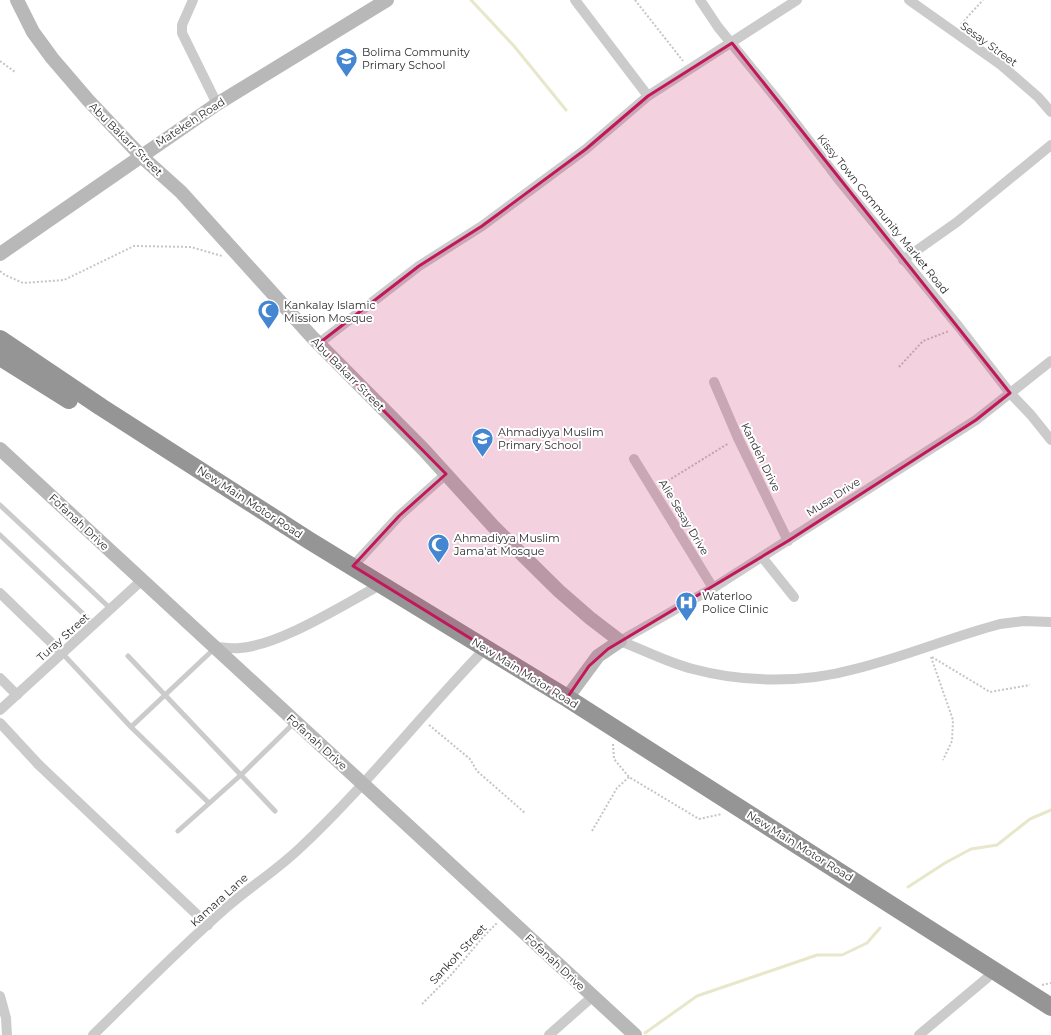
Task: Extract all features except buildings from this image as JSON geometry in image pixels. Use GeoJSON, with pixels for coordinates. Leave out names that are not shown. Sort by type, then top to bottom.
{"type":"FeatureCollection","features":[{"type":"Feature","properties":{"kind":"highway","name":"New Main Motor Road"},"geometry":{"type":"LineString","coordinates":[[0,339],[101,407],[353,566],[567,698],[1051,1007]]}},
{"type":"Feature","properties":{"kind":"highway","name":"New Main Motor Road"},"geometry":{"type":"LineString","coordinates":[[0,358],[562,707],[612,741],[1051,1018]]}},
{"type":"Feature","properties":{"kind":"street","name":"Abu Bakarr Street"},"geometry":{"type":"LineString","coordinates":[[17,0],[33,32],[52,58],[88,100],[141,156],[181,192],[318,344],[424,450],[493,526],[559,591],[590,618],[620,641]]}},
{"type":"Feature","properties":{"kind":"street"},"geometry":{"type":"LineString","coordinates":[[193,0],[182,25],[182,33],[217,104]]}},
{"type":"Feature","properties":{"kind":"street","name":"Matekeh Road"},"geometry":{"type":"LineString","coordinates":[[0,254],[217,104],[387,0]]}},
{"type":"Feature","properties":{"kind":"street"},"geometry":{"type":"LineString","coordinates":[[575,0],[648,96]]}},
{"type":"Feature","properties":{"kind":"street","name":"Kissy Town Community Market Road"},"geometry":{"type":"LineString","coordinates":[[700,0],[718,28],[732,43],[903,260],[959,327],[1010,393],[1031,415],[1051,440]]}},
{"type":"Feature","properties":{"kind":"street"},"geometry":{"type":"LineString","coordinates":[[318,344],[419,266],[482,226],[573,158],[648,96],[688,68],[732,43],[797,0]]}},
{"type":"Feature","properties":{"kind":"street","name":"Sesay Street"},"geometry":{"type":"LineString","coordinates":[[909,0],[931,14],[953,32],[1001,65],[1038,97],[1051,112]]}},
{"type":"Feature","properties":{"kind":"street"},"geometry":{"type":"LineString","coordinates":[[903,260],[957,222],[1051,145]]}},
{"type":"Feature","properties":{"kind":"street","name":"Musa Drive"},"geometry":{"type":"LineString","coordinates":[[620,641],[713,588],[976,420],[1051,362]]}},
{"type":"Feature","properties":{"kind":"street","name":"Kandeh Drive"},"geometry":{"type":"LineString","coordinates":[[714,382],[738,438],[788,541]]}},
{"type":"Feature","properties":{"kind":"street","name":"Fofanah Drive"},"geometry":{"type":"LineString","coordinates":[[0,449],[141,581],[216,647],[295,722],[635,1035]]}},
{"type":"Feature","properties":{"kind":"street","name":"Alie Sesay Drive"},"geometry":{"type":"LineString","coordinates":[[634,459],[654,489],[713,588]]}},
{"type":"Feature","properties":{"kind":"street"},"geometry":{"type":"LineString","coordinates":[[353,566],[399,516],[446,474]]}},
{"type":"Feature","properties":{"kind":"street"},"geometry":{"type":"LineString","coordinates":[[762,557],[794,597]]}},
{"type":"Feature","properties":{"kind":"street","name":"Turay Street"},"geometry":{"type":"LineString","coordinates":[[0,710],[94,624],[112,610],[141,581]]}},
{"type":"Feature","properties":{"kind":"street"},"geometry":{"type":"LineString","coordinates":[[216,647],[241,648],[272,640],[308,624],[373,589]]}},
{"type":"Feature","properties":{"kind":"street"},"geometry":{"type":"LineString","coordinates":[[0,593],[62,653]]}},
{"type":"Feature","properties":{"kind":"street"},"geometry":{"type":"LineString","coordinates":[[567,698],[598,656],[620,641],[693,669],[729,676],[777,679],[812,677],[855,670],[1000,624],[1024,621],[1051,622]]}},
{"type":"Feature","properties":{"kind":"street","name":"Kamara Lane"},"geometry":{"type":"LineString","coordinates":[[93,1035],[163,965],[244,892],[287,860],[364,785],[420,718],[479,655]]}},
{"type":"Feature","properties":{"kind":"street"},"geometry":{"type":"LineString","coordinates":[[0,678],[17,695]]}},
{"type":"Feature","properties":{"kind":"street"},"geometry":{"type":"LineString","coordinates":[[0,722],[38,764],[208,925]]}},
{"type":"Feature","properties":{"kind":"street"},"geometry":{"type":"LineString","coordinates":[[919,1035],[987,978]]}},
{"type":"Feature","properties":{"kind":"street"},"geometry":{"type":"LineString","coordinates":[[0,996],[6,1018],[7,1035]]}},
{"type":"Feature","properties":{"kind":"street"},"geometry":{"type":"LineString","coordinates":[[549,1035],[592,997]]}},
{"type":"Feature","properties":{"kind":"lane"},"geometry":{"type":"LineString","coordinates":[[0,505],[112,610]]}},
{"type":"Feature","properties":{"kind":"lane"},"geometry":{"type":"LineString","coordinates":[[0,535],[94,624]]}},
{"type":"Feature","properties":{"kind":"lane"},"geometry":{"type":"LineString","coordinates":[[131,727],[216,647]]}},
{"type":"Feature","properties":{"kind":"lane"},"geometry":{"type":"LineString","coordinates":[[62,653],[131,727],[209,803]]}},
{"type":"Feature","properties":{"kind":"lane"},"geometry":{"type":"LineString","coordinates":[[128,656],[242,774],[275,811]]}},
{"type":"Feature","properties":{"kind":"lane"},"geometry":{"type":"LineString","coordinates":[[178,831],[242,774],[295,722]]}},
{"type":"Feature","properties":{"kind":"path"},"geometry":{"type":"LineString","coordinates":[[635,0],[688,68]]}},
{"type":"Feature","properties":{"kind":"path"},"geometry":{"type":"LineString","coordinates":[[953,32],[983,0]]}},
{"type":"Feature","properties":{"kind":"path"},"geometry":{"type":"LineString","coordinates":[[0,61],[15,72]]}},
{"type":"Feature","properties":{"kind":"path"},"geometry":{"type":"LineString","coordinates":[[0,271],[5,275],[23,283],[64,280],[134,246],[191,247],[242,261]]}},
{"type":"Feature","properties":{"kind":"path"},"geometry":{"type":"LineString","coordinates":[[899,367],[923,342],[959,327]]}},
{"type":"Feature","properties":{"kind":"path"},"geometry":{"type":"LineString","coordinates":[[654,489],[738,438]]}},
{"type":"Feature","properties":{"kind":"path"},"geometry":{"type":"LineString","coordinates":[[943,760],[952,741],[952,720],[930,656],[990,692],[1030,685]]}},
{"type":"Feature","properties":{"kind":"path"},"geometry":{"type":"LineString","coordinates":[[420,718],[470,759],[477,771],[525,813]]}},
{"type":"Feature","properties":{"kind":"path"},"geometry":{"type":"LineString","coordinates":[[612,741],[614,759],[629,777],[699,819],[727,813]]}},
{"type":"Feature","properties":{"kind":"path"},"geometry":{"type":"LineString","coordinates":[[592,831],[616,788],[629,777]]}},
{"type":"Feature","properties":{"kind":"path","name":"Sankoh Street"},"geometry":{"type":"LineString","coordinates":[[422,1004],[452,974],[484,936],[506,916]]}},
{"type":"Feature","properties":{"kind":"highlighted area"},"geometry":{"type":"Polygon","coordinates":[[[732,43],[1010,393],[976,420],[788,541],[608,649],[589,666],[567,698],[353,566],[399,516],[446,474],[318,344],[419,266],[482,226],[586,149],[648,96],[732,43]]]}},
{"type":"Feature","properties":{"kind":"waterway"},"geometry":{"type":"LineString","coordinates":[[471,0],[514,46],[566,110]]}},
{"type":"Feature","properties":{"kind":"waterway"},"geometry":{"type":"LineString","coordinates":[[908,887],[945,863],[971,849],[997,845],[1030,819],[1051,810]]}},
{"type":"Feature","properties":{"kind":"waterway"},"geometry":{"type":"LineString","coordinates":[[645,1033],[697,996],[817,955],[842,955],[867,943],[880,928]]}},
{"type":"Feature","properties":{"kind":"place","name":"Bolima Community Primary School"},"geometry":{"type":"Point","coordinates":[347,78]}},
{"type":"Feature","properties":{"kind":"place","name":"Kankalay Islamic Mission Mosque"},"geometry":{"type":"Point","coordinates":[269,330]}},
{"type":"Feature","properties":{"kind":"place","name":"Ahmadiyya Muslim Primary School"},"geometry":{"type":"Point","coordinates":[483,458]}},
{"type":"Feature","properties":{"kind":"place","name":"Ahmadiyya Muslim Jama'at Mosque"},"geometry":{"type":"Point","coordinates":[439,564]}},
{"type":"Feature","properties":{"kind":"place","name":"Waterloo Police Clinic"},"geometry":{"type":"Point","coordinates":[687,622]}}]}
